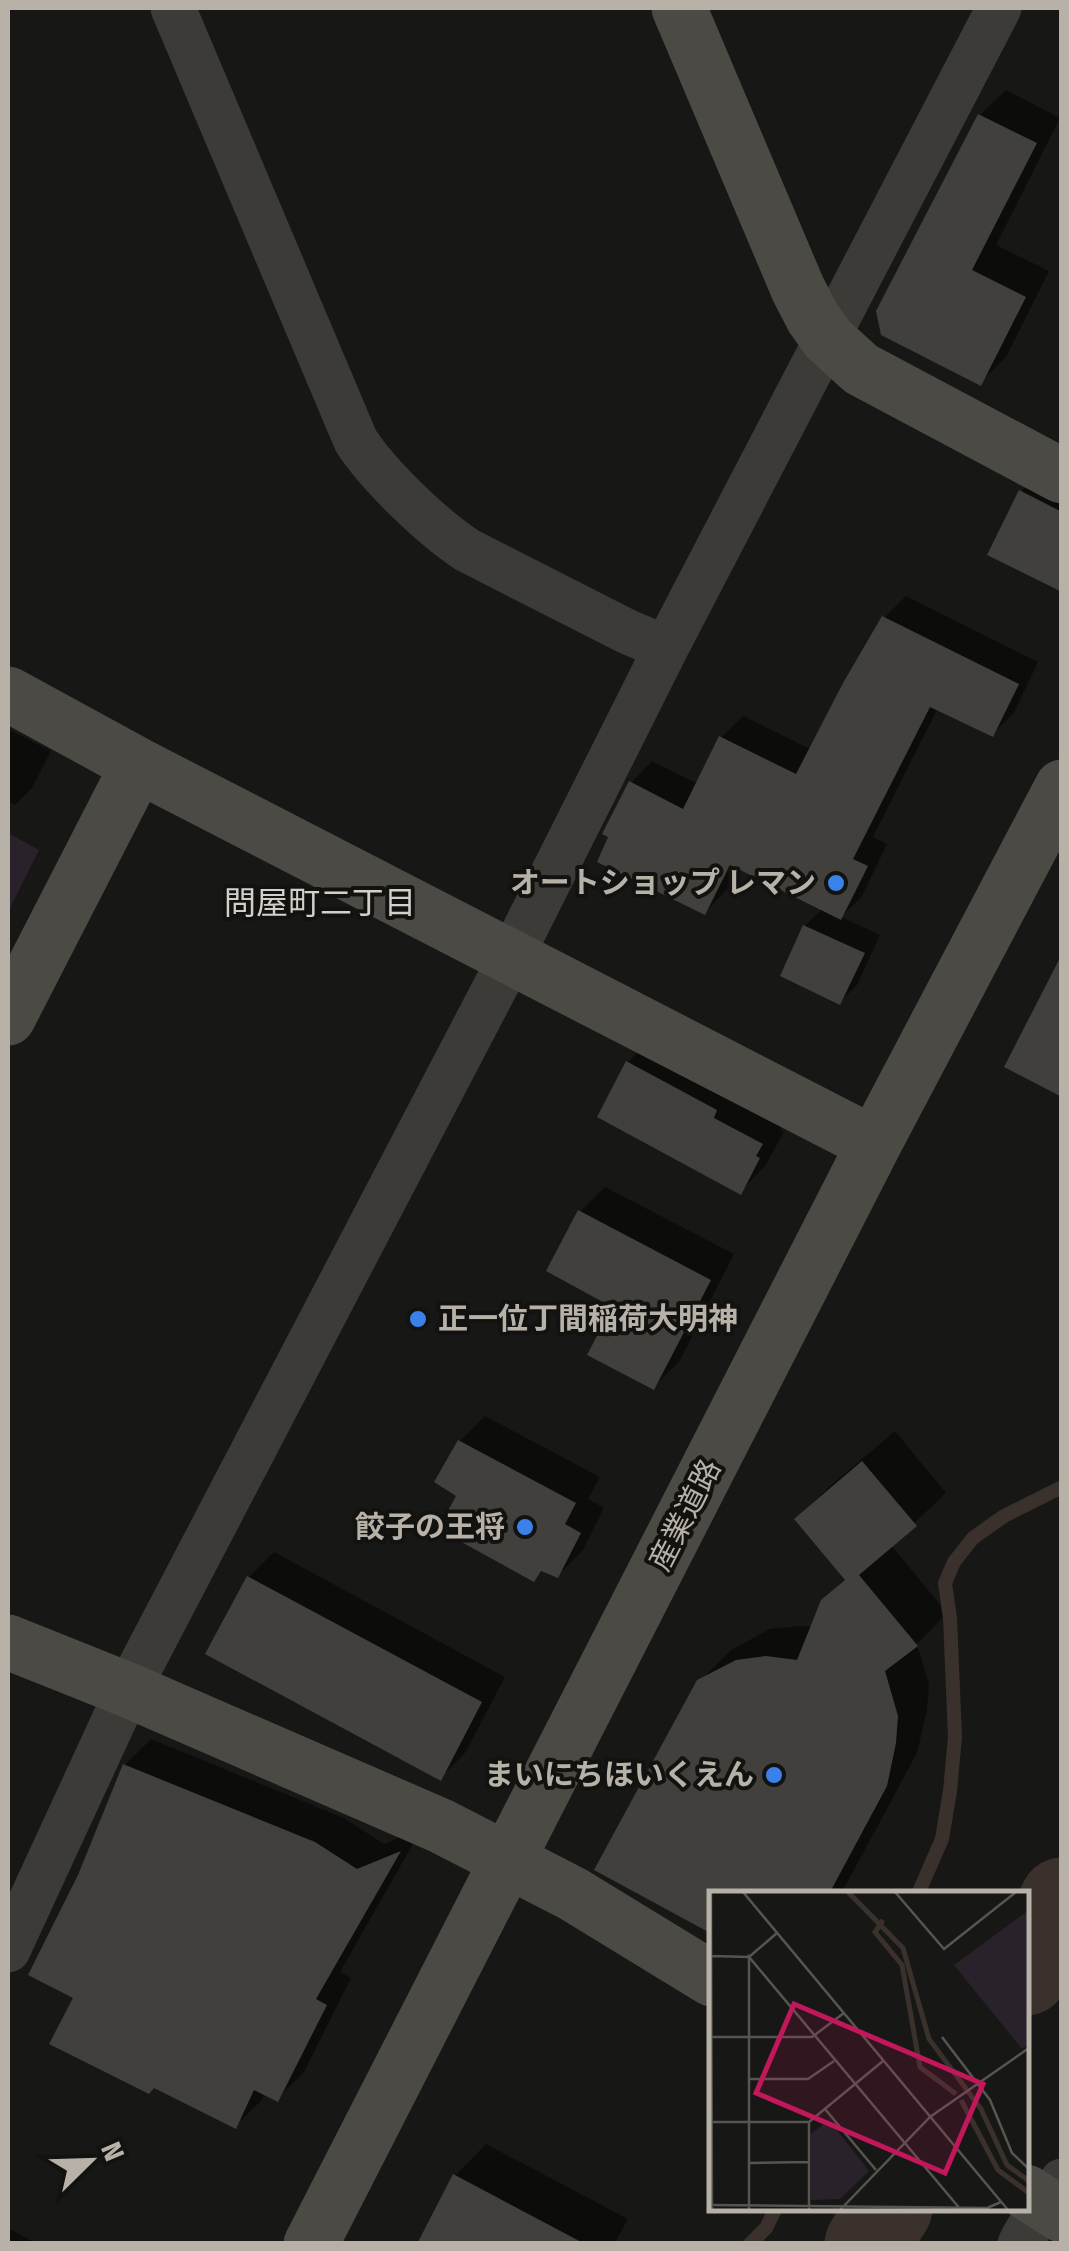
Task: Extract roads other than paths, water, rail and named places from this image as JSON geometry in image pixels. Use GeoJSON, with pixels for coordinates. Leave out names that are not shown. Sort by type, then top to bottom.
{"type":"FeatureCollection","features":[{"type":"Feature","properties":{"kind":"street"},"geometry":{"type":"LineString","coordinates":[[173,8],[356,441],[368,460],[446,536],[467,550],[666,648]]}},
{"type":"Feature","properties":{"kind":"street"},"geometry":{"type":"LineString","coordinates":[[679,8],[798,290],[828,339],[861,369],[1062,476]]}},
{"type":"Feature","properties":{"kind":"street"},"geometry":{"type":"LineString","coordinates":[[8,1950],[128,1690],[511,957],[666,648],[999,8]]}},
{"type":"Feature","properties":{"kind":"street"},"geometry":{"type":"LineString","coordinates":[[8,694],[138,766],[874,1144]]}},
{"type":"Feature","properties":{"kind":"street"},"geometry":{"type":"LineString","coordinates":[[8,1018],[138,766]]}},
{"type":"Feature","properties":{"kind":"street","name":"産業道路"},"geometry":{"type":"LineString","coordinates":[[311,2244],[874,1144],[1062,787]]}},
{"type":"Feature","properties":{"kind":"street"},"geometry":{"type":"LineString","coordinates":[[8,1642],[128,1690],[510,1859],[709,1977]]}},
{"type":"Feature","properties":{"kind":"waterway"},"geometry":{"type":"LineString","coordinates":[[919,1891],[942,1839],[955,1737],[945,1583],[954,1562],[973,1538],[1004,1516],[1062,1487]]}},
{"type":"Feature","properties":{"kind":"waterway"},"geometry":{"type":"LineString","coordinates":[[1029,1967],[1062,1900]]}},
{"type":"Feature","properties":{"kind":"waterway"},"geometry":{"type":"LineString","coordinates":[[750,2244],[766,2228],[774,2211]]}},
{"type":"Feature","properties":{"kind":"waterway"},"geometry":{"type":"LineString","coordinates":[[867,2244],[888,2211]]}},
{"type":"Feature","properties":{"kind":"place","name":"オートショップ レマン"},"geometry":{"type":"Point","coordinates":[836,883]}},
{"type":"Feature","properties":{"kind":"place","name":"正一位丁間稲荷大明神"},"geometry":{"type":"Point","coordinates":[418,1319]}},
{"type":"Feature","properties":{"kind":"place","name":"餃子の王将"},"geometry":{"type":"Point","coordinates":[525,1527]}},
{"type":"Feature","properties":{"kind":"place","name":"まいにちほいくえん"},"geometry":{"type":"Point","coordinates":[774,1775]}},
{"type":"Feature","properties":{"kind":"district","name":"問屋町二丁目"},"geometry":{"type":"Point","coordinates":[320,903]}}]}
